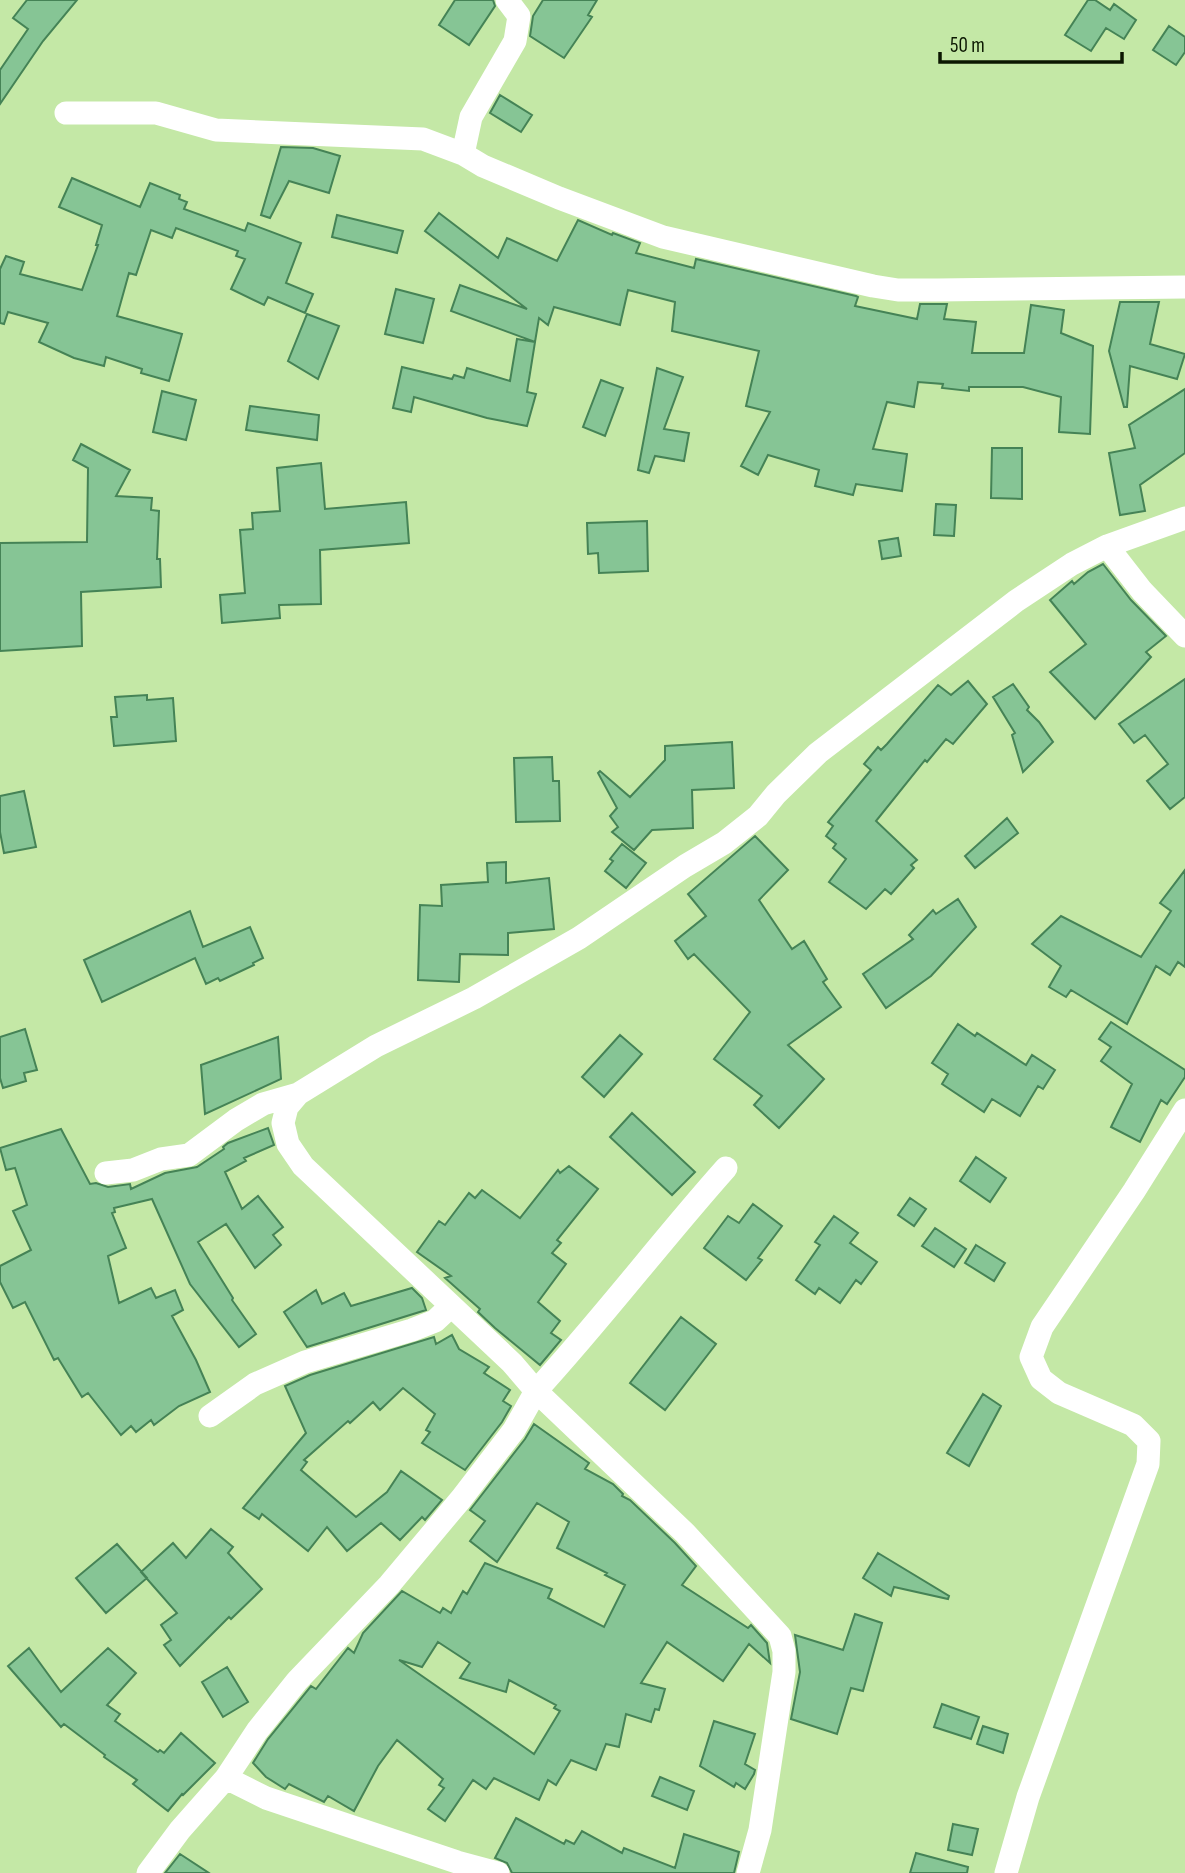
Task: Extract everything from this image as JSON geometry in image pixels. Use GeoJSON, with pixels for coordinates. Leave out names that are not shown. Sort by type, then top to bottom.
{"type":"FeatureCollection","features":[{"type":"Feature","properties":{"kind":"street"},"geometry":{"type":"LineString","coordinates":[[463,154],[471,117],[514,41],[519,16],[507,0]]}},
{"type":"Feature","properties":{"kind":"street"},"geometry":{"type":"LineString","coordinates":[[66,113],[156,113],[216,130],[423,139],[463,154],[483,166],[559,198],[663,237],[873,286],[924,290],[1185,287]]}},
{"type":"Feature","properties":{"kind":"street"},"geometry":{"type":"LineString","coordinates":[[106,1173],[133,1170],[161,1159],[189,1155],[236,1120],[263,1104],[298,1094],[376,1046],[474,998],[579,938],[685,866],[724,843],[758,816],[776,794],[818,753],[1016,601],[1072,564],[1107,546],[1185,519]]}},
{"type":"Feature","properties":{"kind":"street"},"geometry":{"type":"LineString","coordinates":[[1107,546],[1142,591],[1185,636]]}},
{"type":"Feature","properties":{"kind":"street"},"geometry":{"type":"LineString","coordinates":[[298,1094],[287,1107],[283,1123],[288,1144],[303,1166],[512,1363],[536,1391],[685,1533],[780,1636],[784,1651],[784,1672],[760,1830],[748,1873]]}},
{"type":"Feature","properties":{"kind":"street"},"geometry":{"type":"LineString","coordinates":[[1006,1873],[1028,1797],[1148,1464],[1149,1441],[1133,1425],[1059,1393],[1041,1379],[1031,1357],[1042,1327],[1185,1110]]}},
{"type":"Feature","properties":{"kind":"street"},"geometry":{"type":"LineString","coordinates":[[148,1873],[180,1829],[226,1777],[257,1731],[298,1681],[389,1586],[514,1430],[536,1391],[592,1329],[726,1168]]}},
{"type":"Feature","properties":{"kind":"street"},"geometry":{"type":"LineString","coordinates":[[210,1416],[255,1384],[305,1362],[412,1331],[435,1321],[451,1306]]}},
{"type":"Feature","properties":{"kind":"street"},"geometry":{"type":"LineString","coordinates":[[226,1777],[266,1798],[498,1873]]}},
{"type":"Feature","properties":{"kind":"building"},"geometry":{"type":"Polygon","coordinates":[[[27,0],[77,0],[43,41],[0,104],[0,70],[28,29],[13,18],[27,0]]]}},
{"type":"Feature","properties":{"kind":"building"},"geometry":{"type":"Polygon","coordinates":[[[455,0],[493,0],[495,6],[469,45],[439,25],[455,0]]]}},
{"type":"Feature","properties":{"kind":"building"},"geometry":{"type":"Polygon","coordinates":[[[543,0],[597,0],[588,15],[592,17],[564,58],[530,36],[533,16],[543,0]]]}},
{"type":"Feature","properties":{"kind":"building"},"geometry":{"type":"Polygon","coordinates":[[[1088,0],[1095,0],[1110,10],[1114,4],[1136,20],[1124,39],[1106,28],[1091,51],[1065,35],[1088,0]]]}},
{"type":"Feature","properties":{"kind":"building"},"geometry":{"type":"Polygon","coordinates":[[[1169,26],[1185,37],[1185,52],[1176,65],[1153,50],[1169,26]]]}},
{"type":"Feature","properties":{"kind":"building"},"geometry":{"type":"Polygon","coordinates":[[[500,95],[532,115],[521,132],[490,113],[500,95]]]}},
{"type":"Feature","properties":{"kind":"building"},"geometry":{"type":"Polygon","coordinates":[[[281,147],[313,148],[340,156],[329,193],[289,181],[270,218],[261,215],[281,147]]]}},
{"type":"Feature","properties":{"kind":"building"},"geometry":{"type":"Polygon","coordinates":[[[72,178],[140,207],[150,183],[180,195],[179,199],[187,202],[184,209],[245,231],[248,223],[301,243],[286,283],[313,294],[305,313],[268,297],[264,305],[231,289],[245,259],[236,256],[238,251],[176,228],[172,238],[151,230],[136,275],[129,273],[117,316],[182,334],[169,381],[141,373],[142,369],[106,357],[104,366],[74,358],[39,342],[48,323],[8,312],[4,324],[0,323],[0,269],[6,256],[24,262],[20,274],[82,290],[102,225],[59,207],[72,178]]]}},
{"type":"Feature","properties":{"kind":"building"},"geometry":{"type":"Polygon","coordinates":[[[439,213],[498,258],[507,238],[557,261],[578,220],[612,235],[613,233],[640,243],[636,253],[694,268],[696,259],[856,296],[855,306],[917,319],[920,304],[947,304],[944,319],[976,322],[972,353],[1024,353],[1031,305],[1064,310],[1061,333],[1093,346],[1090,434],[1059,432],[1061,397],[1023,387],[969,387],[969,391],[942,388],[943,384],[918,382],[914,407],[887,402],[873,449],[907,454],[902,491],[856,484],[853,495],[815,486],[819,470],[768,455],[758,475],[741,466],[770,412],[746,406],[759,351],[672,331],[675,302],[628,290],[620,325],[554,307],[548,325],[539,318],[535,342],[451,311],[460,285],[527,309],[425,231],[439,213]]]}},
{"type":"Feature","properties":{"kind":"building"},"geometry":{"type":"Polygon","coordinates":[[[337,215],[403,231],[397,253],[332,237],[337,215]]]}},
{"type":"Feature","properties":{"kind":"building"},"geometry":{"type":"Polygon","coordinates":[[[396,289],[434,299],[423,343],[385,334],[396,289]]]}},
{"type":"Feature","properties":{"kind":"building"},"geometry":{"type":"Polygon","coordinates":[[[1120,302],[1159,302],[1150,344],[1185,354],[1177,379],[1130,366],[1127,407],[1124,407],[1109,351],[1120,302]]]}},
{"type":"Feature","properties":{"kind":"building"},"geometry":{"type":"Polygon","coordinates":[[[307,314],[339,326],[318,379],[288,361],[307,314]]]}},
{"type":"Feature","properties":{"kind":"building"},"geometry":{"type":"Polygon","coordinates":[[[517,339],[535,342],[527,392],[536,394],[527,426],[487,418],[414,397],[411,412],[393,408],[402,367],[452,379],[454,375],[464,378],[467,368],[510,381],[517,339]]]}},
{"type":"Feature","properties":{"kind":"building"},"geometry":{"type":"Polygon","coordinates":[[[657,368],[683,377],[664,429],[689,433],[684,461],[655,456],[649,473],[638,470],[657,368]]]}},
{"type":"Feature","properties":{"kind":"building"},"geometry":{"type":"Polygon","coordinates":[[[601,380],[623,388],[605,436],[583,427],[601,380]]]}},
{"type":"Feature","properties":{"kind":"building"},"geometry":{"type":"Polygon","coordinates":[[[1185,389],[1185,453],[1140,485],[1145,511],[1120,515],[1109,453],[1135,448],[1129,425],[1185,389]]]}},
{"type":"Feature","properties":{"kind":"building"},"geometry":{"type":"Polygon","coordinates":[[[162,391],[196,400],[186,440],[153,432],[162,391]]]}},
{"type":"Feature","properties":{"kind":"building"},"geometry":{"type":"Polygon","coordinates":[[[250,406],[319,415],[317,440],[246,430],[250,406]]]}},
{"type":"Feature","properties":{"kind":"building"},"geometry":{"type":"Polygon","coordinates":[[[81,444],[130,470],[116,496],[152,498],[151,510],[159,511],[157,559],[160,559],[161,587],[81,592],[82,646],[0,651],[0,543],[87,542],[88,468],[73,460],[81,444]]]}},
{"type":"Feature","properties":{"kind":"building"},"geometry":{"type":"Polygon","coordinates":[[[992,448],[1022,448],[1022,499],[991,498],[992,448]]]}},
{"type":"Feature","properties":{"kind":"building"},"geometry":{"type":"Polygon","coordinates":[[[321,463],[325,509],[406,502],[409,543],[320,550],[321,604],[279,605],[280,618],[222,623],[220,595],[245,593],[240,530],[253,529],[252,513],[280,511],[277,468],[321,463]]]}},
{"type":"Feature","properties":{"kind":"building"},"geometry":{"type":"Polygon","coordinates":[[[936,504],[956,505],[954,536],[934,535],[936,504]]]}},
{"type":"Feature","properties":{"kind":"building"},"geometry":{"type":"Polygon","coordinates":[[[647,521],[648,571],[599,573],[598,553],[588,554],[587,523],[647,521]]]}},
{"type":"Feature","properties":{"kind":"building"},"geometry":{"type":"Polygon","coordinates":[[[898,538],[901,556],[882,559],[879,541],[898,538]]]}},
{"type":"Feature","properties":{"kind":"building"},"geometry":{"type":"Polygon","coordinates":[[[1103,564],[1131,600],[1166,636],[1146,652],[1151,657],[1095,719],[1050,672],[1086,644],[1050,600],[1072,581],[1074,584],[1103,564]]]}},
{"type":"Feature","properties":{"kind":"building"},"geometry":{"type":"Polygon","coordinates":[[[1185,679],[1185,797],[1170,809],[1147,781],[1168,764],[1145,735],[1134,743],[1119,724],[1185,679]]]}},
{"type":"Feature","properties":{"kind":"building"},"geometry":{"type":"Polygon","coordinates":[[[968,681],[987,704],[953,744],[946,739],[927,762],[925,760],[876,821],[917,860],[911,865],[914,868],[891,894],[885,889],[866,909],[829,882],[846,859],[833,848],[836,844],[826,836],[833,826],[828,822],[871,770],[864,764],[878,747],[881,750],[887,744],[938,685],[951,695],[968,681]]]}},
{"type":"Feature","properties":{"kind":"building"},"geometry":{"type":"Polygon","coordinates":[[[1013,684],[1029,707],[1027,710],[1053,742],[1023,772],[1012,735],[1015,733],[993,697],[1013,684]]]}},
{"type":"Feature","properties":{"kind":"building"},"geometry":{"type":"Polygon","coordinates":[[[147,695],[147,700],[173,698],[176,741],[114,746],[111,717],[117,717],[115,697],[147,695]]]}},
{"type":"Feature","properties":{"kind":"building"},"geometry":{"type":"Polygon","coordinates":[[[732,742],[734,788],[692,790],[693,828],[652,830],[634,850],[612,832],[618,827],[610,816],[617,808],[598,773],[600,771],[630,797],[665,760],[665,746],[732,742]]]}},
{"type":"Feature","properties":{"kind":"building"},"geometry":{"type":"Polygon","coordinates":[[[552,757],[553,781],[559,781],[560,821],[516,822],[514,758],[552,757]]]}},
{"type":"Feature","properties":{"kind":"building"},"geometry":{"type":"Polygon","coordinates":[[[24,791],[36,847],[4,853],[0,832],[0,796],[24,791]]]}},
{"type":"Feature","properties":{"kind":"building"},"geometry":{"type":"Polygon","coordinates":[[[1007,818],[1018,833],[975,868],[965,856],[1007,818]]]}},
{"type":"Feature","properties":{"kind":"building"},"geometry":{"type":"Polygon","coordinates":[[[755,836],[788,870],[759,900],[792,949],[804,941],[827,979],[823,982],[841,1007],[788,1045],[824,1079],[779,1128],[754,1105],[762,1096],[714,1059],[750,1012],[694,954],[688,959],[675,941],[706,916],[688,894],[755,836]]]}},
{"type":"Feature","properties":{"kind":"building"},"geometry":{"type":"Polygon","coordinates":[[[622,844],[646,863],[626,888],[605,871],[613,861],[610,859],[622,844]]]}},
{"type":"Feature","properties":{"kind":"building"},"geometry":{"type":"Polygon","coordinates":[[[506,862],[506,883],[549,878],[554,929],[508,933],[508,955],[460,954],[459,982],[418,980],[420,905],[442,906],[441,885],[488,882],[487,863],[506,862]]]}},
{"type":"Feature","properties":{"kind":"building"},"geometry":{"type":"Polygon","coordinates":[[[1185,870],[1185,967],[1178,962],[1170,975],[1156,966],[1127,1024],[1071,990],[1066,997],[1049,987],[1061,966],[1032,944],[1061,916],[1141,957],[1171,911],[1160,903],[1185,870]]]}},
{"type":"Feature","properties":{"kind":"building"},"geometry":{"type":"Polygon","coordinates":[[[958,899],[976,927],[931,976],[886,1008],[863,974],[913,939],[909,935],[933,910],[936,914],[958,899]]]}},
{"type":"Feature","properties":{"kind":"building"},"geometry":{"type":"Polygon","coordinates":[[[190,911],[203,947],[250,927],[263,958],[220,981],[218,978],[206,984],[195,958],[102,1002],[84,960],[190,911]]]}},
{"type":"Feature","properties":{"kind":"building"},"geometry":{"type":"Polygon","coordinates":[[[1111,1022],[1185,1070],[1185,1077],[1167,1104],[1161,1100],[1140,1142],[1111,1127],[1132,1084],[1101,1061],[1111,1047],[1099,1039],[1111,1022]]]}},
{"type":"Feature","properties":{"kind":"building"},"geometry":{"type":"Polygon","coordinates":[[[958,1024],[975,1036],[977,1033],[1026,1065],[1032,1055],[1055,1070],[1043,1089],[1038,1086],[1020,1116],[992,1099],[984,1112],[942,1084],[948,1074],[932,1063],[958,1024]]]}},
{"type":"Feature","properties":{"kind":"building"},"geometry":{"type":"Polygon","coordinates":[[[25,1029],[37,1070],[24,1073],[26,1081],[3,1088],[0,1078],[0,1037],[25,1029]]]}},
{"type":"Feature","properties":{"kind":"building"},"geometry":{"type":"Polygon","coordinates":[[[620,1035],[642,1054],[604,1097],[582,1077],[620,1035]]]}},
{"type":"Feature","properties":{"kind":"building"},"geometry":{"type":"Polygon","coordinates":[[[278,1037],[281,1079],[205,1114],[201,1065],[278,1037]]]}},
{"type":"Feature","properties":{"kind":"building"},"geometry":{"type":"Polygon","coordinates":[[[632,1113],[695,1172],[672,1195],[610,1137],[632,1113]]]}},
{"type":"Feature","properties":{"kind":"building"},"geometry":{"type":"Polygon","coordinates":[[[268,1128],[274,1145],[244,1158],[246,1161],[225,1172],[242,1209],[258,1196],[283,1227],[273,1235],[281,1245],[255,1268],[226,1224],[198,1242],[232,1300],[256,1334],[239,1347],[190,1284],[152,1199],[114,1208],[115,1212],[112,1213],[126,1248],[108,1256],[119,1303],[151,1288],[156,1298],[175,1290],[183,1310],[172,1316],[210,1392],[179,1406],[154,1425],[151,1420],[136,1432],[131,1426],[121,1435],[88,1393],[82,1397],[58,1358],[54,1360],[25,1302],[13,1308],[0,1282],[0,1266],[31,1250],[13,1211],[27,1205],[15,1168],[6,1170],[0,1148],[61,1129],[90,1184],[108,1187],[130,1184],[131,1189],[165,1173],[197,1167],[224,1149],[228,1143],[268,1128]]]}},
{"type":"Feature","properties":{"kind":"building"},"geometry":{"type":"Polygon","coordinates":[[[976,1157],[1006,1178],[990,1202],[960,1181],[976,1157]]]}},
{"type":"Feature","properties":{"kind":"building"},"geometry":{"type":"Polygon","coordinates":[[[569,1166],[598,1189],[557,1240],[561,1243],[552,1253],[566,1264],[538,1302],[560,1321],[551,1333],[561,1340],[540,1365],[478,1312],[480,1309],[445,1278],[451,1276],[417,1252],[439,1221],[445,1225],[469,1193],[475,1198],[482,1190],[520,1218],[558,1170],[560,1173],[569,1166]]]}},
{"type":"Feature","properties":{"kind":"building"},"geometry":{"type":"Polygon","coordinates":[[[910,1198],[926,1209],[914,1226],[898,1215],[910,1198]]]}},
{"type":"Feature","properties":{"kind":"building"},"geometry":{"type":"Polygon","coordinates":[[[753,1204],[782,1226],[758,1258],[762,1260],[746,1280],[704,1248],[728,1216],[739,1223],[753,1204]]]}},
{"type":"Feature","properties":{"kind":"building"},"geometry":{"type":"Polygon","coordinates":[[[834,1216],[858,1233],[850,1243],[877,1262],[861,1284],[856,1280],[840,1303],[819,1288],[815,1294],[796,1280],[820,1245],[815,1242],[834,1216]]]}},
{"type":"Feature","properties":{"kind":"building"},"geometry":{"type":"Polygon","coordinates":[[[935,1228],[966,1249],[954,1267],[922,1246],[935,1228]]]}},
{"type":"Feature","properties":{"kind":"building"},"geometry":{"type":"Polygon","coordinates":[[[976,1245],[1005,1263],[994,1281],[965,1263],[976,1245]]]}},
{"type":"Feature","properties":{"kind":"building"},"geometry":{"type":"Polygon","coordinates":[[[412,1288],[422,1298],[426,1310],[307,1347],[284,1312],[316,1290],[322,1304],[344,1293],[351,1306],[412,1288]]]}},
{"type":"Feature","properties":{"kind":"building"},"geometry":{"type":"Polygon","coordinates":[[[681,1317],[716,1344],[665,1410],[630,1383],[681,1317]]]}},
{"type":"Feature","properties":{"kind":"building"},"geometry":{"type":"Polygon","coordinates":[[[452,1335],[459,1349],[489,1367],[484,1373],[510,1390],[503,1401],[511,1406],[510,1408],[465,1470],[422,1443],[430,1432],[426,1430],[435,1414],[403,1388],[380,1410],[373,1402],[350,1423],[348,1421],[304,1460],[307,1462],[301,1470],[356,1517],[387,1492],[401,1471],[442,1500],[425,1520],[422,1517],[400,1540],[381,1523],[347,1551],[327,1527],[308,1551],[262,1514],[259,1519],[243,1508],[306,1433],[285,1386],[310,1375],[434,1337],[436,1344],[452,1335]]]}},
{"type":"Feature","properties":{"kind":"building"},"geometry":{"type":"Polygon","coordinates":[[[983,1394],[1001,1406],[969,1466],[947,1453],[983,1394]]]}},
{"type":"Feature","properties":{"kind":"building"},"geometry":{"type":"Polygon","coordinates":[[[534,1424],[589,1463],[585,1469],[613,1484],[622,1496],[630,1500],[696,1566],[682,1585],[748,1628],[751,1625],[767,1643],[770,1663],[749,1644],[723,1681],[667,1642],[641,1683],[665,1689],[659,1710],[655,1709],[651,1722],[626,1714],[619,1747],[606,1744],[596,1770],[571,1760],[556,1785],[548,1780],[539,1800],[494,1778],[486,1789],[473,1780],[445,1821],[428,1809],[444,1788],[439,1785],[443,1779],[397,1740],[378,1766],[354,1811],[328,1796],[324,1802],[289,1784],[285,1789],[266,1777],[253,1763],[268,1739],[311,1686],[316,1689],[348,1648],[354,1653],[363,1633],[402,1591],[440,1613],[443,1608],[451,1613],[463,1591],[467,1594],[485,1563],[552,1589],[548,1598],[604,1627],[625,1585],[557,1548],[569,1522],[537,1503],[497,1562],[470,1541],[485,1521],[470,1510],[534,1424]],[[438,1642],[422,1667],[399,1660],[534,1754],[560,1711],[554,1708],[556,1705],[509,1680],[506,1692],[460,1678],[470,1663],[438,1642]]]}},
{"type":"Feature","properties":{"kind":"building"},"geometry":{"type":"Polygon","coordinates":[[[211,1529],[233,1547],[228,1553],[262,1589],[231,1619],[229,1617],[180,1666],[164,1645],[171,1640],[161,1625],[177,1613],[141,1572],[173,1543],[186,1558],[211,1529]]]}},
{"type":"Feature","properties":{"kind":"building"},"geometry":{"type":"Polygon","coordinates":[[[117,1544],[147,1578],[106,1613],[76,1578],[117,1544]]]}},
{"type":"Feature","properties":{"kind":"building"},"geometry":{"type":"Polygon","coordinates":[[[878,1553],[949,1596],[948,1599],[894,1587],[891,1596],[863,1578],[878,1553]]]}},
{"type":"Feature","properties":{"kind":"building"},"geometry":{"type":"Polygon","coordinates":[[[855,1614],[882,1623],[863,1691],[851,1688],[837,1734],[791,1719],[800,1672],[795,1635],[843,1650],[855,1614]]]}},
{"type":"Feature","properties":{"kind":"building"},"geometry":{"type":"Polygon","coordinates":[[[29,1648],[61,1692],[108,1648],[136,1673],[107,1705],[120,1714],[115,1721],[158,1752],[160,1750],[164,1753],[181,1733],[215,1763],[168,1811],[133,1784],[137,1780],[64,1724],[61,1727],[8,1666],[29,1648]]]}},
{"type":"Feature","properties":{"kind":"building"},"geometry":{"type":"Polygon","coordinates":[[[227,1667],[248,1702],[223,1717],[202,1682],[227,1667]]]}},
{"type":"Feature","properties":{"kind":"building"},"geometry":{"type":"Polygon","coordinates":[[[942,1704],[979,1717],[971,1739],[934,1727],[942,1704]]]}},
{"type":"Feature","properties":{"kind":"building"},"geometry":{"type":"Polygon","coordinates":[[[714,1721],[755,1734],[745,1764],[755,1770],[745,1789],[736,1783],[734,1787],[700,1766],[714,1721]]]}},
{"type":"Feature","properties":{"kind":"building"},"geometry":{"type":"Polygon","coordinates":[[[983,1726],[1008,1734],[1003,1753],[977,1744],[983,1726]]]}},
{"type":"Feature","properties":{"kind":"building"},"geometry":{"type":"Polygon","coordinates":[[[660,1777],[694,1791],[687,1810],[652,1796],[660,1777]]]}},
{"type":"Feature","properties":{"kind":"building"},"geometry":{"type":"Polygon","coordinates":[[[516,1818],[564,1844],[566,1840],[574,1844],[582,1831],[622,1853],[624,1848],[675,1868],[684,1834],[739,1852],[734,1873],[512,1873],[507,1863],[495,1858],[516,1818]]]}},
{"type":"Feature","properties":{"kind":"building"},"geometry":{"type":"Polygon","coordinates":[[[953,1824],[978,1829],[972,1855],[948,1850],[953,1824]]]}},
{"type":"Feature","properties":{"kind":"building"},"geometry":{"type":"Polygon","coordinates":[[[916,1853],[968,1867],[967,1873],[910,1873],[916,1853]]]}},
{"type":"Feature","properties":{"kind":"building"},"geometry":{"type":"Polygon","coordinates":[[[180,1854],[209,1873],[165,1873],[180,1854]]]}}]}
